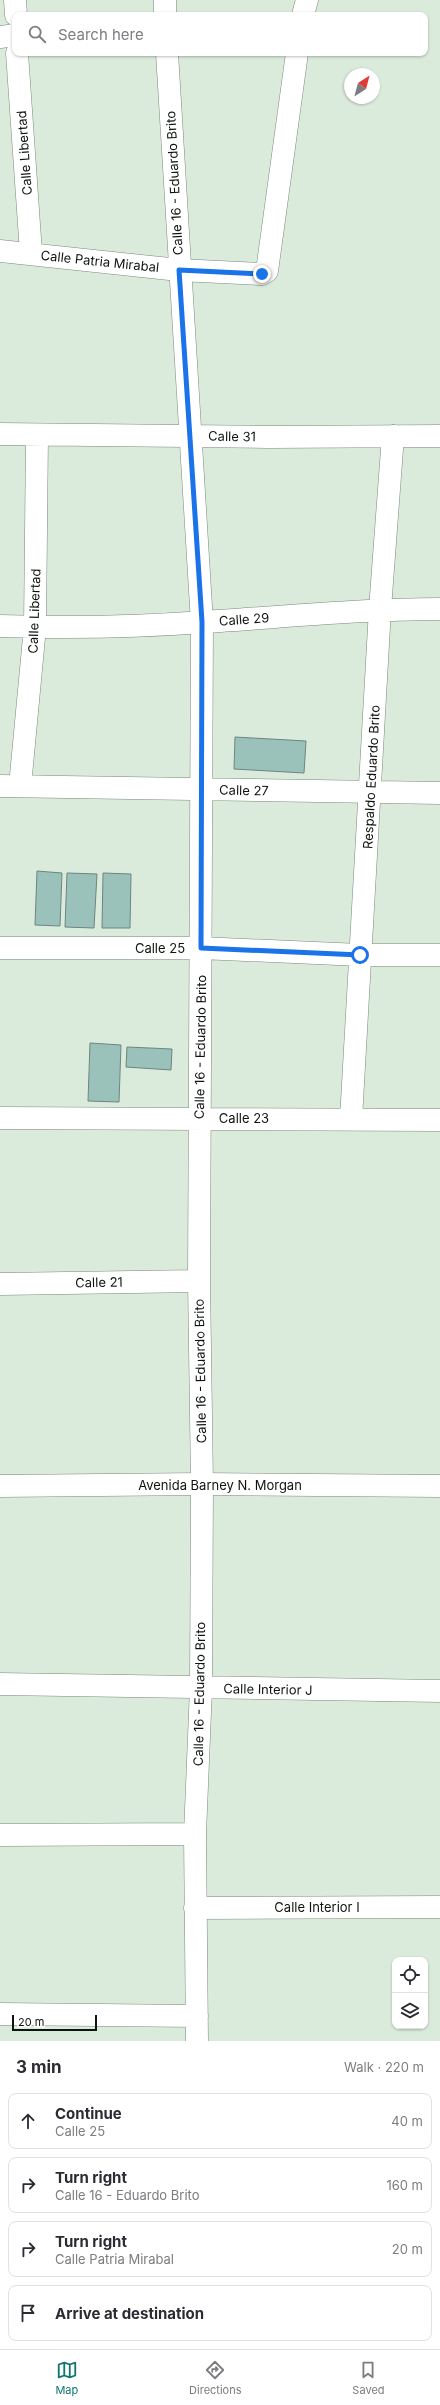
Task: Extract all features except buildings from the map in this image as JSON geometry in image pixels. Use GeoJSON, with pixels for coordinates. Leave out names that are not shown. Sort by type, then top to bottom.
{"type":"FeatureCollection","features":[{"type":"Feature","properties":{"kind":"street"},"geometry":{"type":"LineString","coordinates":[[15,0],[16,12]]}},
{"type":"Feature","properties":{"kind":"street"},"geometry":{"type":"LineString","coordinates":[[165,0],[165,12]]}},
{"type":"Feature","properties":{"kind":"street"},"geometry":{"type":"LineString","coordinates":[[304,12],[307,0]]}},
{"type":"Feature","properties":{"kind":"street"},"geometry":{"type":"LineString","coordinates":[[0,37],[12,35]]}},
{"type":"Feature","properties":{"kind":"street","name":"Calle Libertad"},"geometry":{"type":"LineString","coordinates":[[17,56],[31,253]]}},
{"type":"Feature","properties":{"kind":"street","name":"Calle 16 - Eduardo Brito"},"geometry":{"type":"LineString","coordinates":[[167,56],[189,435],[202,622],[199,1118],[199,1281],[202,1484],[201,1688],[195,1834],[197,2041]]}},
{"type":"Feature","properties":{"kind":"street","name":"Calle Patria Mirabal"},"geometry":{"type":"LineString","coordinates":[[0,251],[31,253],[179,270],[262,274],[269,267],[287,115],[297,56]]}},
{"type":"Feature","properties":{"kind":"street","name":"Calle 31"},"geometry":{"type":"LineString","coordinates":[[0,434],[440,436]]}},
{"type":"Feature","properties":{"kind":"street","name":"Calle Libertad"},"geometry":{"type":"LineString","coordinates":[[10,786],[35,627],[37,435]]}},
{"type":"Feature","properties":{"kind":"street","name":"Respaldo Eduardo Brito"},"geometry":{"type":"LineString","coordinates":[[351,1119],[380,609],[393,436]]}},
{"type":"Feature","properties":{"kind":"street","name":"Calle 29"},"geometry":{"type":"LineString","coordinates":[[0,626],[35,627],[202,622],[380,609],[440,609]]}},
{"type":"Feature","properties":{"kind":"street","name":"Calle 27"},"geometry":{"type":"LineString","coordinates":[[10,786],[440,793]]}},
{"type":"Feature","properties":{"kind":"street","name":"Calle 25"},"geometry":{"type":"LineString","coordinates":[[0,948],[201,948],[360,955],[440,955]]}},
{"type":"Feature","properties":{"kind":"street","name":"Calle 23"},"geometry":{"type":"LineString","coordinates":[[0,1118],[440,1120]]}},
{"type":"Feature","properties":{"kind":"street","name":"Calle 21"},"geometry":{"type":"LineString","coordinates":[[0,1284],[199,1281]]}},
{"type":"Feature","properties":{"kind":"street","name":"Avenida Barney N. Morgan"},"geometry":{"type":"LineString","coordinates":[[0,1486],[202,1484],[440,1486]]}},
{"type":"Feature","properties":{"kind":"street","name":"Calle Interior J"},"geometry":{"type":"LineString","coordinates":[[0,1684],[440,1691]]}},
{"type":"Feature","properties":{"kind":"street"},"geometry":{"type":"LineString","coordinates":[[0,1835],[195,1834]]}},
{"type":"Feature","properties":{"kind":"street","name":"Calle Interior I"},"geometry":{"type":"LineString","coordinates":[[195,1908],[440,1907]]}},
{"type":"Feature","properties":{"kind":"street"},"geometry":{"type":"LineString","coordinates":[[0,2014],[197,2016]]}},
{"type":"Feature","properties":{"kind":"route"},"geometry":{"type":"LineString","coordinates":[[262,274],[179,270],[202,622],[200,854],[201,948],[360,955]]}}]}
